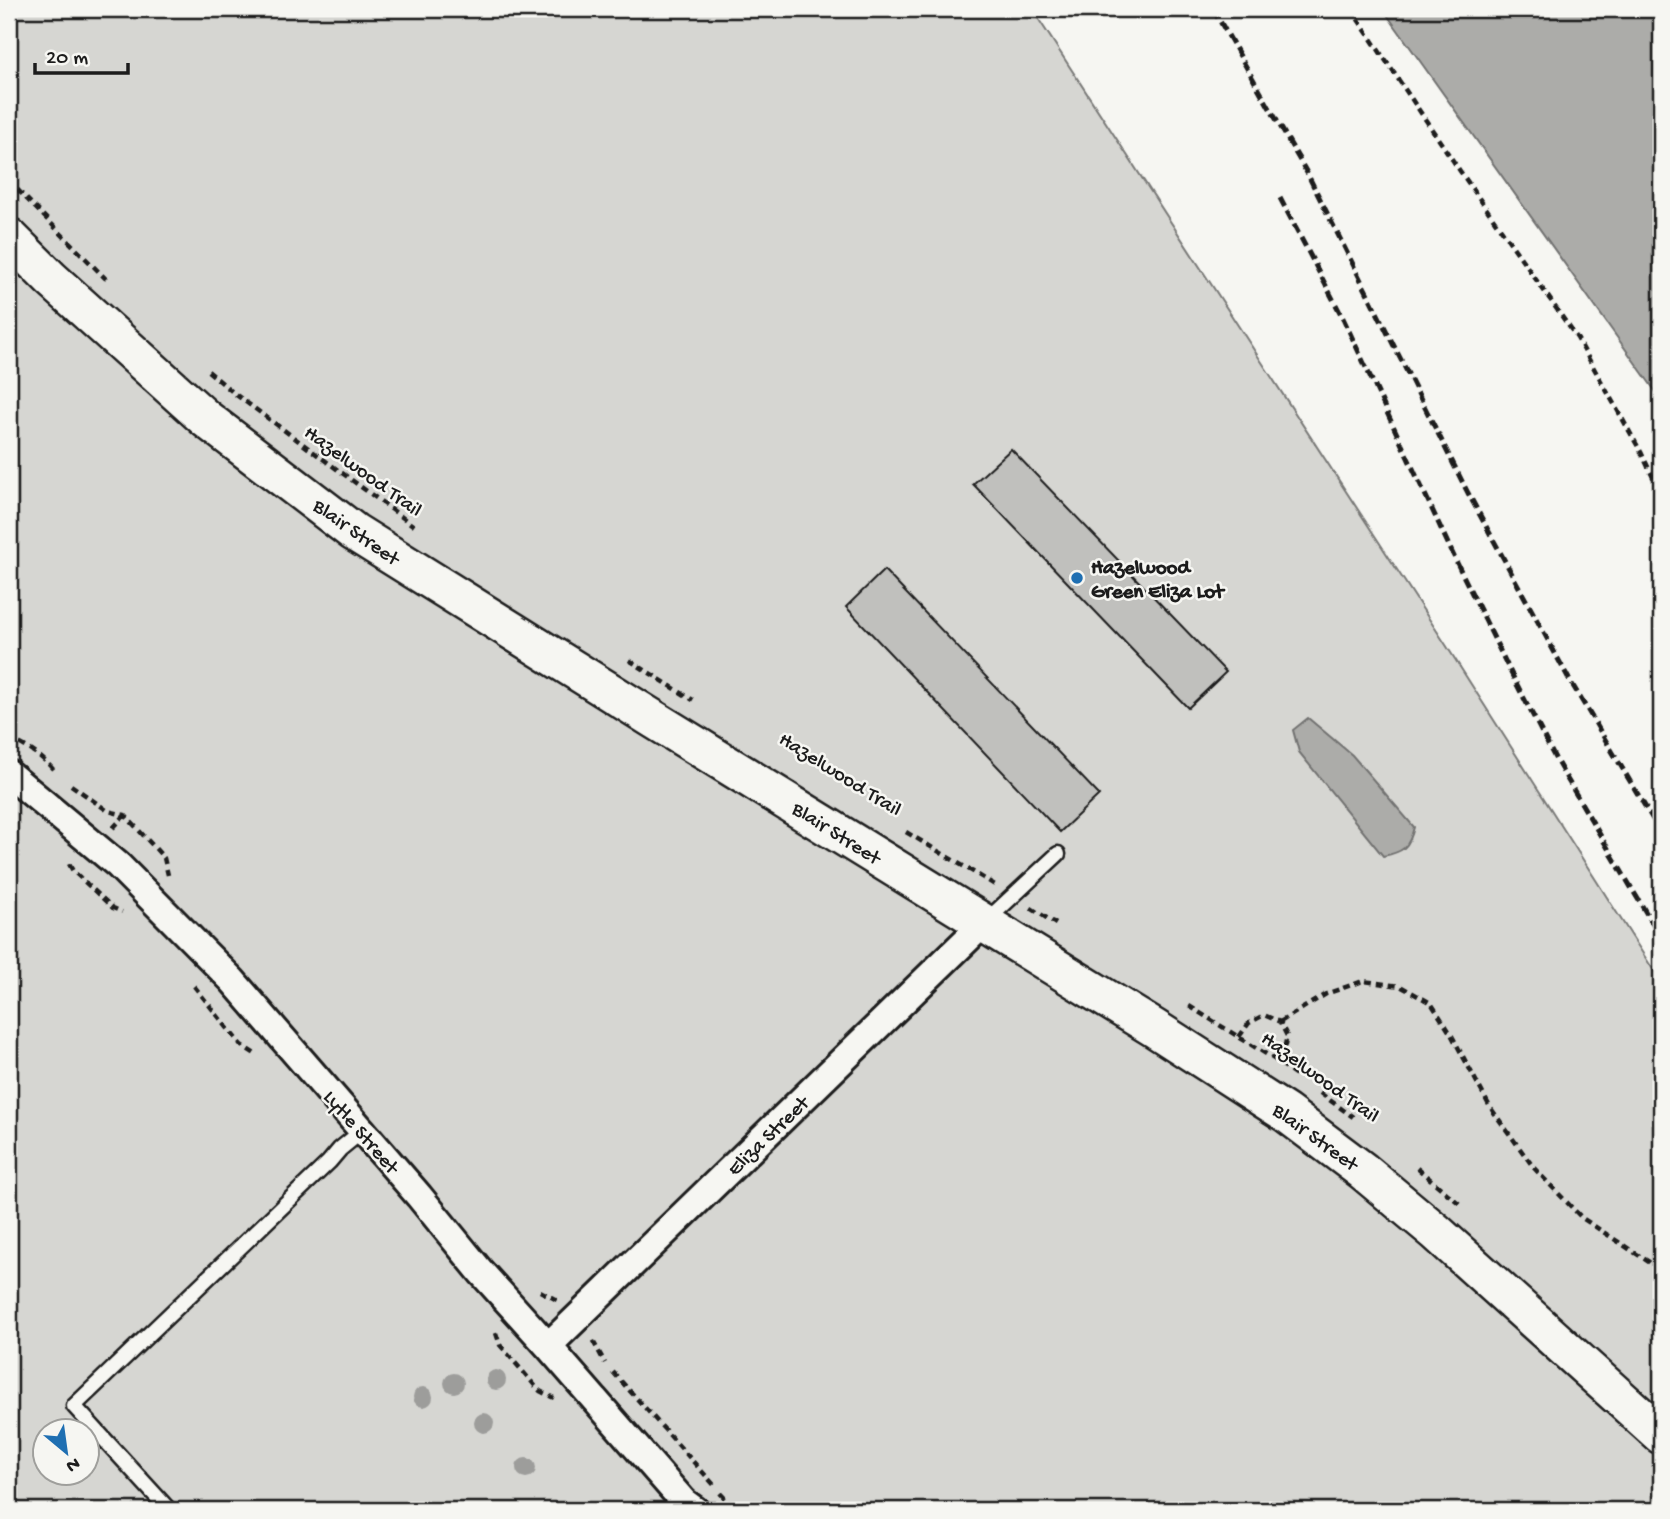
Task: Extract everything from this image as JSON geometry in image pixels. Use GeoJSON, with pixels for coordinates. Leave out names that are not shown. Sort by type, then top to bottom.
{"type":"FeatureCollection","features":[{"type":"Feature","properties":{"kind":"street","name":"Blair Street"},"geometry":{"type":"LineString","coordinates":[[9,237],[51,279],[206,419],[354,532],[1154,1028],[1286,1113],[1363,1171],[1436,1232],[1661,1435]]}},
{"type":"Feature","properties":{"kind":"street","name":"Lytle Street"},"geometry":{"type":"LineString","coordinates":[[9,774],[118,865],[232,980],[481,1272],[684,1502],[695,1510]]}},
{"type":"Feature","properties":{"kind":"street","name":"Eliza Street"},"geometry":{"type":"LineString","coordinates":[[548,1346],[984,923]]}},
{"type":"Feature","properties":{"kind":"lane"},"geometry":{"type":"LineString","coordinates":[[984,923],[1058,854]]}},
{"type":"Feature","properties":{"kind":"lane"},"geometry":{"type":"LineString","coordinates":[[169,1510],[74,1406],[340,1149],[362,1131]]}},
{"type":"Feature","properties":{"kind":"path"},"geometry":{"type":"LineString","coordinates":[[1351,9],[1460,172],[1577,338],[1642,452],[1661,494]]}},
{"type":"Feature","properties":{"kind":"path"},"geometry":{"type":"LineString","coordinates":[[9,181],[108,281]]}},
{"type":"Feature","properties":{"kind":"path","name":"Hazelwood Trail"},"geometry":{"type":"LineString","coordinates":[[206,369],[246,402],[418,529]]}},
{"type":"Feature","properties":{"kind":"path"},"geometry":{"type":"LineString","coordinates":[[621,655],[701,705]]}},
{"type":"Feature","properties":{"kind":"path"},"geometry":{"type":"LineString","coordinates":[[9,738],[47,761],[58,775]]}},
{"type":"Feature","properties":{"kind":"path"},"geometry":{"type":"LineString","coordinates":[[67,782],[108,811],[125,815],[164,858]]}},
{"type":"Feature","properties":{"kind":"path","name":"Hazelwood Trail"},"geometry":{"type":"LineString","coordinates":[[905,831],[1059,926]]}},
{"type":"Feature","properties":{"kind":"path"},"geometry":{"type":"LineString","coordinates":[[73,871],[113,908]]}},
{"type":"Feature","properties":{"kind":"path"},"geometry":{"type":"LineString","coordinates":[[1280,1021],[1326,994],[1363,981],[1400,986],[1431,1003],[1490,1107],[1534,1168],[1582,1218],[1649,1262],[1661,1274]]}},
{"type":"Feature","properties":{"kind":"path","name":"Hazelwood Trail"},"geometry":{"type":"LineString","coordinates":[[1183,1003],[1306,1082]]}},
{"type":"Feature","properties":{"kind":"path"},"geometry":{"type":"LineString","coordinates":[[1239,1037],[1249,1023],[1264,1015],[1280,1021],[1287,1036],[1285,1045],[1274,1059]]}},
{"type":"Feature","properties":{"kind":"path","name":"Hazelwood Trail"},"geometry":{"type":"LineString","coordinates":[[1316,1090],[1359,1122]]}},
{"type":"Feature","properties":{"kind":"path"},"geometry":{"type":"LineString","coordinates":[[1412,1164],[1464,1208]]}},
{"type":"Feature","properties":{"kind":"path"},"geometry":{"type":"LineString","coordinates":[[596,1344],[603,1361],[736,1510]]}},
{"type":"Feature","properties":{"kind":"path"},"geometry":{"type":"LineString","coordinates":[[500,1345],[540,1391]]}},
{"type":"Feature","properties":{"kind":"shaded area"},"geometry":{"type":"Polygon","coordinates":[[[9,9],[1032,9],[1446,645],[1661,982],[1661,1510],[9,1510],[9,9]]]}},
{"type":"Feature","properties":{"kind":"shaded area"},"geometry":{"type":"Polygon","coordinates":[[[1383,9],[1661,9],[1661,399],[1395,26],[1383,9]]]}},
{"type":"Feature","properties":{"kind":"shaded area"},"geometry":{"type":"Polygon","coordinates":[[[1308,718],[1352,755],[1414,827],[1404,848],[1383,856],[1299,752],[1293,730],[1308,718]]]}},
{"type":"Feature","properties":{"kind":"building"},"geometry":{"type":"Polygon","coordinates":[[[1011,449],[1226,672],[1188,708],[973,484],[1011,449]]]}},
{"type":"Feature","properties":{"kind":"building"},"geometry":{"type":"Polygon","coordinates":[[[884,570],[1099,795],[1060,832],[846,607],[884,570]]]}},
{"type":"Feature","properties":{"kind":"railway"},"geometry":{"type":"LineString","coordinates":[[1213,9],[1307,173],[1468,493],[1569,679],[1661,833]]}},
{"type":"Feature","properties":{"kind":"railway"},"geometry":{"type":"LineString","coordinates":[[1280,198],[1343,318],[1511,673],[1557,762],[1661,938]]}},
{"type":"Feature","properties":{"kind":"place","name":"Hazelwood Green Eliza Lot"},"geometry":{"type":"Point","coordinates":[1077,578]}}]}
